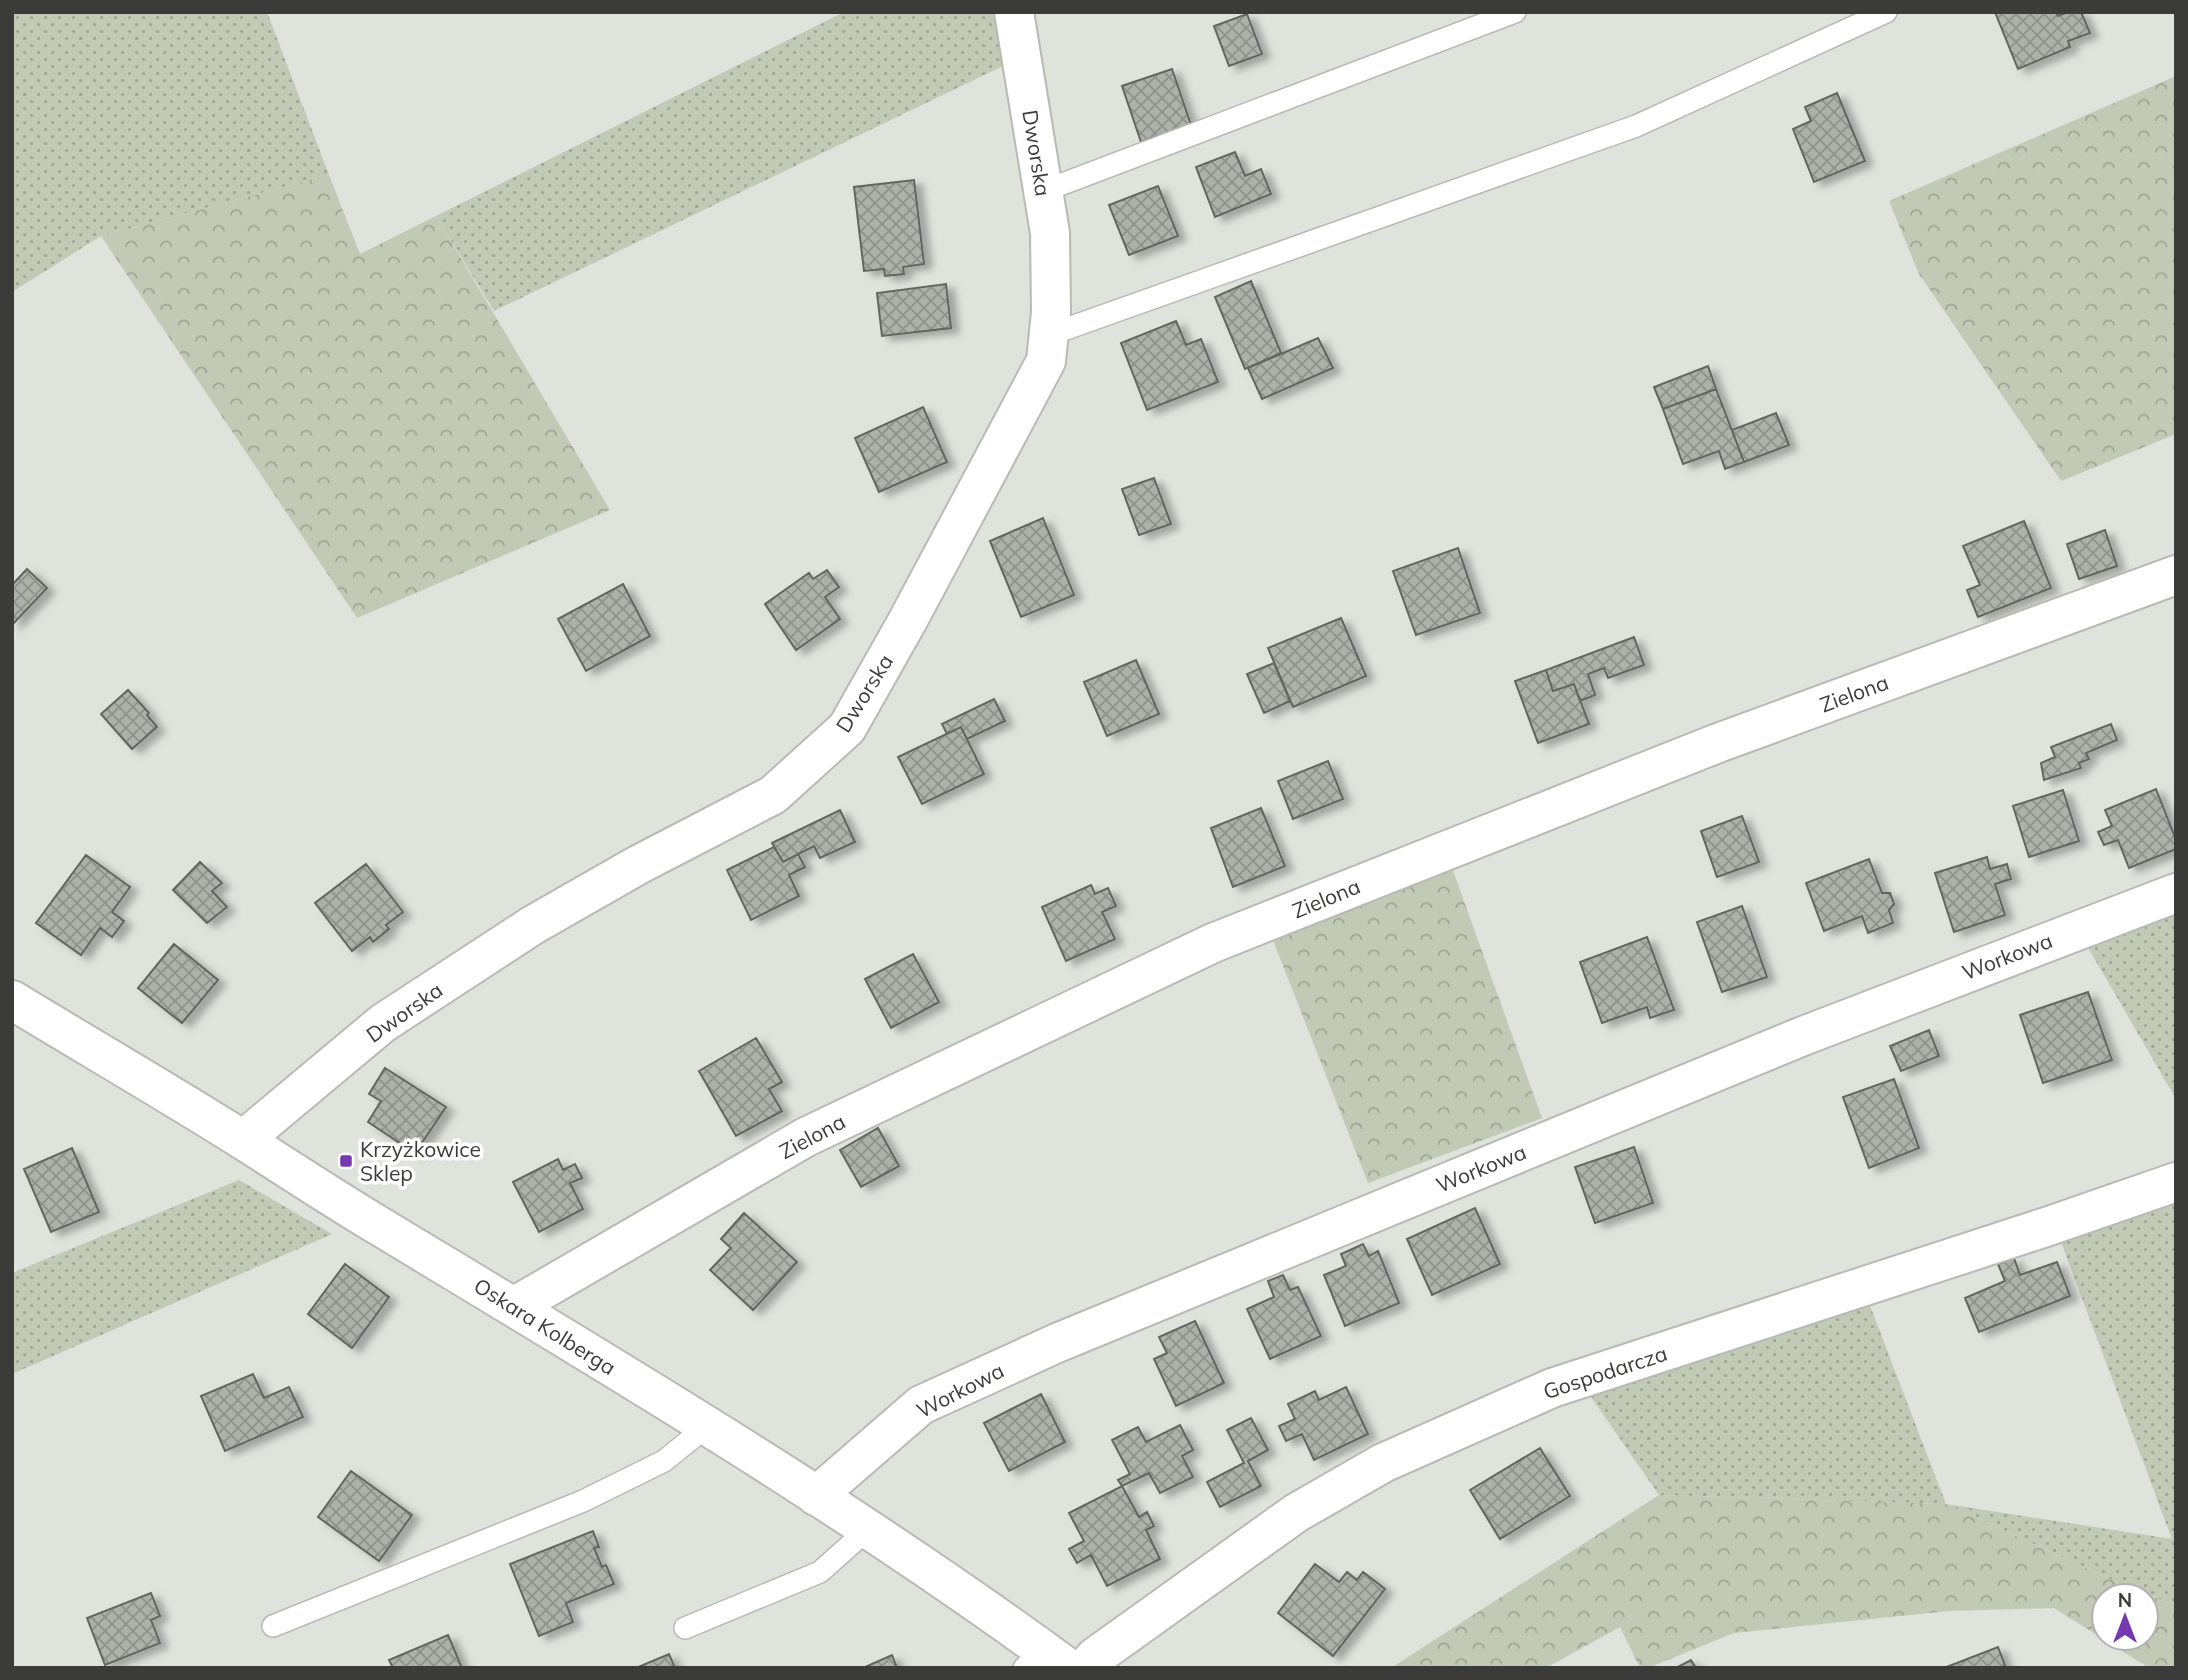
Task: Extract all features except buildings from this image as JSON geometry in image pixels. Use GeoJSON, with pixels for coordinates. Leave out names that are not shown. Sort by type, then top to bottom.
{"type":"FeatureCollection","features":[{"type":"Feature","properties":{"kind":"street","name":"Dworska"},"geometry":{"type":"LineString","coordinates":[[243,1140],[383,1023],[533,925],[638,865],[773,795],[847,728],[908,620],[1046,361],[1051,312],[1050,233],[1014,12]]}},
{"type":"Feature","properties":{"kind":"street","name":"Zielona"},"geometry":{"type":"LineString","coordinates":[[514,1306],[807,1137],[1213,943],[1718,743],[2176,575]]}},
{"type":"Feature","properties":{"kind":"street","name":"Workowa"},"geometry":{"type":"LineString","coordinates":[[816,1496],[921,1405],[1057,1343],[1815,1031],[2176,893]]}},
{"type":"Feature","properties":{"kind":"street","name":"Oskara Kolberga"},"geometry":{"type":"LineString","coordinates":[[12,1000],[243,1140],[349,1208],[514,1306],[816,1496],[867,1530],[1046,1662]]}},
{"type":"Feature","properties":{"kind":"street","name":"Gospodarcza"},"geometry":{"type":"LineString","coordinates":[[1085,1668],[1095,1657],[1296,1513],[1383,1463],[1552,1388],[2023,1235],[2176,1182]]}},
{"type":"Feature","properties":{"kind":"lane"},"geometry":{"type":"LineString","coordinates":[[1044,191],[1515,12]]}},
{"type":"Feature","properties":{"kind":"lane"},"geometry":{"type":"LineString","coordinates":[[1049,335],[1636,126],[1886,12]]}},
{"type":"Feature","properties":{"kind":"lane"},"geometry":{"type":"LineString","coordinates":[[273,1626],[583,1501],[664,1461],[706,1427]]}},
{"type":"Feature","properties":{"kind":"lane"},"geometry":{"type":"LineString","coordinates":[[685,1628],[820,1572],[867,1530]]}},
{"type":"Feature","properties":{"kind":"green space"},"geometry":{"type":"Polygon","coordinates":[[[12,12],[267,12],[329,175],[101,236],[12,292],[12,12]]]}},
{"type":"Feature","properties":{"kind":"green space"},"geometry":{"type":"Polygon","coordinates":[[[844,12],[993,12],[1003,66],[494,311],[436,216],[844,12]]]}},
{"type":"Feature","properties":{"kind":"green space"},"geometry":{"type":"Polygon","coordinates":[[[2176,76],[2176,434],[2061,481],[1919,274],[1889,201],[2176,76]]]}},
{"type":"Feature","properties":{"kind":"green space"},"geometry":{"type":"Polygon","coordinates":[[[329,175],[360,254],[436,216],[610,510],[357,618],[101,236],[329,175]]]}},
{"type":"Feature","properties":{"kind":"green space"},"geometry":{"type":"Polygon","coordinates":[[[1451,865],[1542,1118],[1368,1183],[1271,935],[1451,865]]]}},
{"type":"Feature","properties":{"kind":"green space"},"geometry":{"type":"Polygon","coordinates":[[[2176,910],[2176,1099],[2086,944],[2176,910]]]}},
{"type":"Feature","properties":{"kind":"green space"},"geometry":{"type":"Polygon","coordinates":[[[239,1180],[332,1234],[12,1374],[12,1273],[239,1180]]]}},
{"type":"Feature","properties":{"kind":"green space"},"geometry":{"type":"Polygon","coordinates":[[[2176,1199],[2176,1606],[2160,1600],[2160,1582],[2112,1580],[1946,1504],[2172,1539],[2061,1242],[2176,1199]]]}},
{"type":"Feature","properties":{"kind":"green space"},"geometry":{"type":"Polygon","coordinates":[[[1869,1303],[1946,1504],[1659,1495],[1591,1397],[1869,1303]]]}},
{"type":"Feature","properties":{"kind":"green space"},"geometry":{"type":"Polygon","coordinates":[[[1659,1495],[1946,1504],[2117,1582],[2090,1582],[2090,1631],[2054,1608],[1949,1611],[1734,1633],[1648,1668],[1640,1668],[1620,1627],[1546,1668],[1391,1668],[1659,1495]]]}},
{"type":"Feature","properties":{"kind":"green space"},"geometry":{"type":"Polygon","coordinates":[[[2160,1600],[2176,1606],[2176,1668],[2149,1668],[2124,1652],[2160,1652],[2160,1600]]]}},
{"type":"Feature","properties":{"kind":"place","name":"Krzyżkowice Sklep"},"geometry":{"type":"Point","coordinates":[346,1161]}}]}
